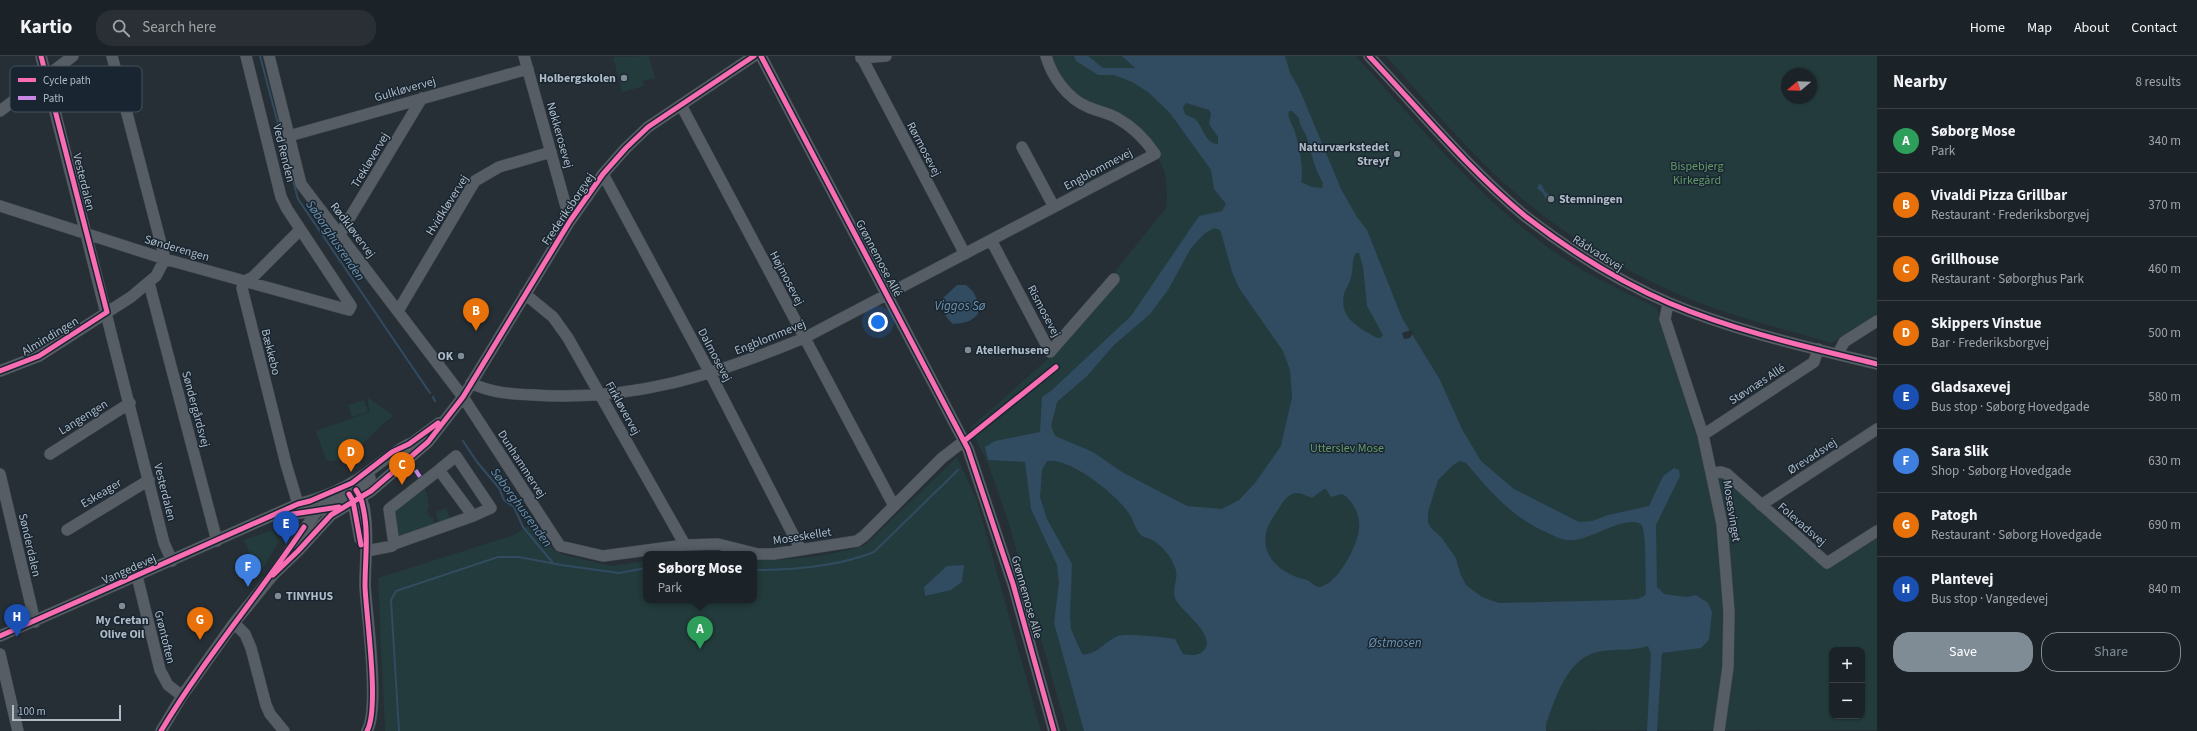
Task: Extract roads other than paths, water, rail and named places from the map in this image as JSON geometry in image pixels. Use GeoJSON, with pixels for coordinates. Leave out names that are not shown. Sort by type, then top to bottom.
{"type":"FeatureCollection","features":[{"type":"Feature","properties":{"kind":"street","name":"Vesterdalen"},"geometry":{"type":"LineString","coordinates":[[41,56],[44,66]]}},
{"type":"Feature","properties":{"kind":"street"},"geometry":{"type":"LineString","coordinates":[[60,66],[73,56]]}},
{"type":"Feature","properties":{"kind":"street"},"geometry":{"type":"LineString","coordinates":[[112,56],[115,66]]}},
{"type":"Feature","properties":{"kind":"street","name":"Ved Renden"},"geometry":{"type":"LineString","coordinates":[[246,56],[281,197],[300,230],[351,306],[349,310]]}},
{"type":"Feature","properties":{"kind":"street","name":"Rødkløvervej"},"geometry":{"type":"LineString","coordinates":[[269,56],[301,184],[463,397]]}},
{"type":"Feature","properties":{"kind":"street","name":"Nøkkerosevej"},"geometry":{"type":"LineString","coordinates":[[524,56],[570,221]]}},
{"type":"Feature","properties":{"kind":"street","name":"Frederiksborgvej"},"geometry":{"type":"LineString","coordinates":[[354,495],[371,491],[428,442],[472,383],[570,221],[603,174],[626,148],[648,127],[754,56]]}},
{"type":"Feature","properties":{"kind":"street","name":"Grønnemose Allé"},"geometry":{"type":"LineString","coordinates":[[761,56],[964,441],[976,470]]}},
{"type":"Feature","properties":{"kind":"street"},"geometry":{"type":"LineString","coordinates":[[861,57],[886,56]]}},
{"type":"Feature","properties":{"kind":"street","name":"Engblommevej"},"geometry":{"type":"LineString","coordinates":[[472,383],[485,390],[497,393],[550,396],[602,395],[658,388],[710,374],[804,338],[1155,154],[1145,140],[1130,126],[1116,117],[1086,107],[1075,99],[1054,76],[1046,56]]}},
{"type":"Feature","properties":{"kind":"street","name":"Rådvadsvej"},"geometry":{"type":"LineString","coordinates":[[1369,56],[1481,176],[1525,215],[1599,267],[1668,303],[1749,331],[1877,364]]}},
{"type":"Feature","properties":{"kind":"street","name":"Rørmosevej"},"geometry":{"type":"LineString","coordinates":[[861,57],[965,254]]}},
{"type":"Feature","properties":{"kind":"street","name":"Gulkløvervej"},"geometry":{"type":"LineString","coordinates":[[290,136],[528,69]]}},
{"type":"Feature","properties":{"kind":"street","name":"Trekløvervej"},"geometry":{"type":"LineString","coordinates":[[340,234],[422,98]]}},
{"type":"Feature","properties":{"kind":"street"},"geometry":{"type":"LineString","coordinates":[[0,111],[10,103]]}},
{"type":"Feature","properties":{"kind":"street","name":"Højmosevej"},"geometry":{"type":"LineString","coordinates":[[681,105],[894,506]]}},
{"type":"Feature","properties":{"kind":"street","name":"Vesterdalen"},"geometry":{"type":"LineString","coordinates":[[55,112],[130,403],[164,543],[172,561]]}},
{"type":"Feature","properties":{"kind":"street"},"geometry":{"type":"LineString","coordinates":[[127,112],[165,259]]}},
{"type":"Feature","properties":{"kind":"street"},"geometry":{"type":"LineString","coordinates":[[1022,147],[1054,207]]}},
{"type":"Feature","properties":{"kind":"street","name":"Hvidkløvervej"},"geometry":{"type":"LineString","coordinates":[[398,311],[475,181],[499,167],[551,152]]}},
{"type":"Feature","properties":{"kind":"street","name":"Dalmosevej"},"geometry":{"type":"LineString","coordinates":[[603,174],[710,374],[801,550]]}},
{"type":"Feature","properties":{"kind":"street","name":"Sønderengen"},"geometry":{"type":"LineString","coordinates":[[0,206],[165,259],[349,310]]}},
{"type":"Feature","properties":{"kind":"street"},"geometry":{"type":"LineString","coordinates":[[245,281],[252,277],[300,230]]}},
{"type":"Feature","properties":{"kind":"street","name":"Rismosevej"},"geometry":{"type":"LineString","coordinates":[[991,240],[1050,352],[1114,279]]}},
{"type":"Feature","properties":{"kind":"street","name":"Almindingen"},"geometry":{"type":"LineString","coordinates":[[0,372],[38,356],[107,312],[149,283],[161,268],[165,259]]}},
{"type":"Feature","properties":{"kind":"street","name":"Bækkebo"},"geometry":{"type":"LineString","coordinates":[[245,281],[242,288],[286,464],[298,504]]}},
{"type":"Feature","properties":{"kind":"street","name":"Søndergårdsvej"},"geometry":{"type":"LineString","coordinates":[[149,283],[217,541]]}},
{"type":"Feature","properties":{"kind":"street","name":"Firkløvervej"},"geometry":{"type":"LineString","coordinates":[[525,294],[543,307],[557,321],[602,395],[685,545]]}},
{"type":"Feature","properties":{"kind":"street","name":"Mosesvinget"},"geometry":{"type":"LineString","coordinates":[[1668,303],[1665,318],[1703,435],[1722,524],[1729,612],[1728,667],[1720,731]]}},
{"type":"Feature","properties":{"kind":"street"},"geometry":{"type":"LineString","coordinates":[[1838,354],[1844,342],[1877,321]]}},
{"type":"Feature","properties":{"kind":"street","name":"Støvnæs Allé"},"geometry":{"type":"LineString","coordinates":[[1703,435],[1814,362],[1818,349]]}},
{"type":"Feature","properties":{"kind":"street","name":"Dunhammervej"},"geometry":{"type":"LineString","coordinates":[[463,397],[560,546]]}},
{"type":"Feature","properties":{"kind":"street","name":"Langengen"},"geometry":{"type":"LineString","coordinates":[[50,454],[130,403]]}},
{"type":"Feature","properties":{"kind":"street","name":"Frederiksborgvej"},"geometry":{"type":"LineString","coordinates":[[317,511],[339,504],[354,495],[409,444],[445,418]]}},
{"type":"Feature","properties":{"kind":"street","name":"Ørevadsvej"},"geometry":{"type":"LineString","coordinates":[[1760,505],[1877,429]]}},
{"type":"Feature","properties":{"kind":"street","name":"Moseskellet"},"geometry":{"type":"LineString","coordinates":[[757,553],[774,554],[857,540],[864,536],[942,458],[964,441]]}},
{"type":"Feature","properties":{"kind":"street","name":"Frederiksborgvej"},"geometry":{"type":"LineString","coordinates":[[324,495],[352,483],[392,452],[409,444]]}},
{"type":"Feature","properties":{"kind":"street"},"geometry":{"type":"LineString","coordinates":[[367,551],[392,546],[491,508],[456,456],[389,509],[394,544]]}},
{"type":"Feature","properties":{"kind":"street"},"geometry":{"type":"LineString","coordinates":[[439,470],[473,516]]}},
{"type":"Feature","properties":{"kind":"street","name":"Grønnemose Alle"},"geometry":{"type":"LineString","coordinates":[[976,470],[1013,584],[1054,731]]}},
{"type":"Feature","properties":{"kind":"street","name":"Folevadsvej"},"geometry":{"type":"LineString","coordinates":[[1712,472],[1727,474],[1760,505],[1827,563],[1877,531]]}},
{"type":"Feature","properties":{"kind":"street","name":"Sønderdalen"},"geometry":{"type":"LineString","coordinates":[[0,474],[35,622]]}},
{"type":"Feature","properties":{"kind":"street","name":"Eskeager"},"geometry":{"type":"LineString","coordinates":[[67,530],[149,480]]}},
{"type":"Feature","properties":{"kind":"street","name":"Vangedevej"},"geometry":{"type":"LineString","coordinates":[[0,636],[35,622],[298,504],[324,495]]}},
{"type":"Feature","properties":{"kind":"street"},"geometry":{"type":"LineString","coordinates":[[354,495],[364,508],[367,551],[366,567],[372,700],[372,716],[367,731]]}},
{"type":"Feature","properties":{"kind":"street"},"geometry":{"type":"LineString","coordinates":[[354,495],[366,567]]}},
{"type":"Feature","properties":{"kind":"street"},"geometry":{"type":"LineString","coordinates":[[310,501],[339,504]]}},
{"type":"Feature","properties":{"kind":"street"},"geometry":{"type":"LineString","coordinates":[[290,514],[298,504]]}},
{"type":"Feature","properties":{"kind":"street","name":"Frederiksborgvej"},"geometry":{"type":"LineString","coordinates":[[273,575],[298,551],[339,504]]}},
{"type":"Feature","properties":{"kind":"street"},"geometry":{"type":"LineString","coordinates":[[161,731],[182,696],[234,623],[273,575],[317,511]]}},
{"type":"Feature","properties":{"kind":"street","name":"Vangedevej"},"geometry":{"type":"LineString","coordinates":[[266,519],[290,514],[317,511]]}},
{"type":"Feature","properties":{"kind":"street","name":"Moseskellet"},"geometry":{"type":"LineString","coordinates":[[560,546],[603,556],[685,545],[718,544],[750,551]]}},
{"type":"Feature","properties":{"kind":"street","name":"Grøntoften"},"geometry":{"type":"LineString","coordinates":[[137,576],[160,670],[168,685],[182,696]]}},
{"type":"Feature","properties":{"kind":"street"},"geometry":{"type":"LineString","coordinates":[[234,623],[245,634],[251,648],[266,705],[270,714],[284,731]]}},
{"type":"Feature","properties":{"kind":"street"},"geometry":{"type":"LineString","coordinates":[[0,654],[18,731]]}},
{"type":"Feature","properties":{"kind":"water","name":"Østmosen"},"geometry":{"type":"Polygon","coordinates":[[[1074,56],[1088,56],[1103,68],[1135,68],[1122,56],[1285,56],[1290,73],[1299,88],[1341,189],[1357,217],[1367,230],[1402,318],[1439,378],[1462,429],[1481,461],[1514,489],[1579,522],[1592,521],[1608,515],[1649,506],[1663,476],[1674,468],[1679,470],[1680,476],[1656,525],[1657,587],[1664,594],[1686,597],[1696,595],[1708,603],[1712,612],[1709,640],[1701,648],[1662,653],[1657,731],[1647,731],[1651,654],[1648,646],[1642,648],[1602,651],[1590,654],[1580,660],[1565,679],[1559,690],[1546,724],[1546,731],[1084,731],[1054,623],[1059,583],[1057,565],[1031,509],[1025,462],[988,460],[985,447],[995,441],[1040,432],[1042,397],[1051,391],[1131,316],[1199,216],[1222,211],[1226,204],[1214,189],[1211,170],[1170,113],[1148,92],[1132,82],[1114,75],[1098,75],[1076,61],[1074,56]],[[1186,103],[1183,108],[1185,114],[1197,121],[1208,139],[1218,144],[1218,137],[1209,124],[1211,114],[1209,110],[1186,103]],[[1289,111],[1289,117],[1295,132],[1299,150],[1302,172],[1301,182],[1312,187],[1322,188],[1323,183],[1315,166],[1306,135],[1300,125],[1299,118],[1292,111],[1289,111]],[[1214,228],[1204,234],[1191,248],[1168,290],[1150,314],[1114,345],[1087,376],[1057,402],[1051,426],[1055,436],[1093,452],[1122,472],[1187,506],[1222,509],[1239,500],[1255,483],[1281,446],[1292,397],[1290,370],[1283,351],[1239,288],[1232,272],[1220,230],[1214,228]],[[1356,253],[1350,279],[1344,294],[1343,303],[1347,316],[1357,326],[1377,338],[1381,338],[1383,335],[1367,306],[1363,267],[1359,253],[1356,253]],[[1047,461],[1042,470],[1040,497],[1047,519],[1072,564],[1071,629],[1082,654],[1092,653],[1113,638],[1123,635],[1155,636],[1175,639],[1183,654],[1195,655],[1203,652],[1207,643],[1206,637],[1202,630],[1179,605],[1174,595],[1176,570],[1168,554],[1151,539],[1142,536],[1139,533],[1128,512],[1113,496],[1091,478],[1068,465],[1047,461]],[[1460,461],[1452,466],[1438,480],[1428,512],[1428,522],[1431,528],[1441,537],[1456,558],[1460,573],[1466,585],[1482,597],[1499,603],[1637,599],[1644,596],[1646,593],[1645,546],[1641,524],[1634,522],[1625,523],[1615,525],[1576,540],[1563,539],[1555,537],[1523,520],[1502,503],[1466,463],[1460,461]],[[1324,489],[1312,498],[1302,494],[1292,494],[1283,502],[1270,522],[1265,540],[1266,548],[1275,563],[1282,570],[1320,587],[1333,579],[1346,563],[1355,545],[1359,529],[1359,519],[1350,500],[1342,494],[1331,497],[1326,489],[1324,489]]]}},
{"type":"Feature","properties":{"kind":"water"},"geometry":{"type":"Polygon","coordinates":[[[1539,184],[1542,185],[1545,192],[1554,197],[1554,202],[1547,202],[1543,193],[1537,188],[1539,184]]]}},
{"type":"Feature","properties":{"kind":"water","name":"Viggos Sø"},"geometry":{"type":"Polygon","coordinates":[[[957,285],[966,285],[972,291],[977,301],[978,314],[967,322],[953,324],[944,312],[943,298],[957,285]]]}},
{"type":"Feature","properties":{"kind":"water"},"geometry":{"type":"Polygon","coordinates":[[[964,565],[962,582],[951,590],[925,596],[924,587],[947,566],[964,565]]]}},
{"type":"Feature","properties":{"kind":"waterway","name":"Søborghusrenden"},"geometry":{"type":"LineString","coordinates":[[260,56],[298,199],[430,393]]}},
{"type":"Feature","properties":{"kind":"waterway","name":"Søborghusrenden"},"geometry":{"type":"LineString","coordinates":[[433,397],[435,401]]}},
{"type":"Feature","properties":{"kind":"waterway","name":"Søborghusrenden"},"geometry":{"type":"LineString","coordinates":[[463,441],[477,462],[499,488],[504,500],[514,507],[523,527],[553,563]]}},
{"type":"Feature","properties":{"kind":"waterway"},"geometry":{"type":"LineString","coordinates":[[757,570],[830,564],[846,561],[874,552],[958,470]]}},
{"type":"Feature","properties":{"kind":"waterway"},"geometry":{"type":"LineString","coordinates":[[399,731],[391,600],[396,591],[498,557],[519,557],[561,565],[619,573],[643,569]]}},
{"type":"Feature","properties":{"kind":"place","name":"Holbergskolen"},"geometry":{"type":"Point","coordinates":[624,78]}},
{"type":"Feature","properties":{"kind":"place","name":"Naturværkstedet Streyf"},"geometry":{"type":"Point","coordinates":[1397,154]}},
{"type":"Feature","properties":{"kind":"place","name":"Stemningen"},"geometry":{"type":"Point","coordinates":[1551,199]}},
{"type":"Feature","properties":{"kind":"place","name":"Vivaldi Pizza Grillbar"},"geometry":{"type":"Point","coordinates":[476,331]}},
{"type":"Feature","properties":{"kind":"place","name":"Atelierhusene"},"geometry":{"type":"Point","coordinates":[968,350]}},
{"type":"Feature","properties":{"kind":"place","name":"OK"},"geometry":{"type":"Point","coordinates":[461,356]}},
{"type":"Feature","properties":{"kind":"place","name":"Skippers Vinstue"},"geometry":{"type":"Point","coordinates":[351,472]}},
{"type":"Feature","properties":{"kind":"place","name":"Grillhouse"},"geometry":{"type":"Point","coordinates":[402,485]}},
{"type":"Feature","properties":{"kind":"place","name":"Gladsaxevej"},"geometry":{"type":"Point","coordinates":[286,544]}},
{"type":"Feature","properties":{"kind":"place","name":"Sara Slik"},"geometry":{"type":"Point","coordinates":[248,587]}},
{"type":"Feature","properties":{"kind":"place","name":"TINYHUS"},"geometry":{"type":"Point","coordinates":[278,596]}},
{"type":"Feature","properties":{"kind":"place","name":"My Cretan Olive Oil"},"geometry":{"type":"Point","coordinates":[122,606]}},
{"type":"Feature","properties":{"kind":"place","name":"Plantevej"},"geometry":{"type":"Point","coordinates":[17,637]}},
{"type":"Feature","properties":{"kind":"place","name":"Patogh"},"geometry":{"type":"Point","coordinates":[200,640]}},
{"type":"Feature","properties":{"kind":"place","name":"Søborg Mose"},"geometry":{"type":"Point","coordinates":[700,649]}},
{"type":"Feature","properties":{"kind":"park label","name":"Bispebjerg Kirkegård"},"geometry":{"type":"Point","coordinates":[1697,173]}},
{"type":"Feature","properties":{"kind":"park label","name":"Utterslev Mose"},"geometry":{"type":"Point","coordinates":[1347,448]}}]}
